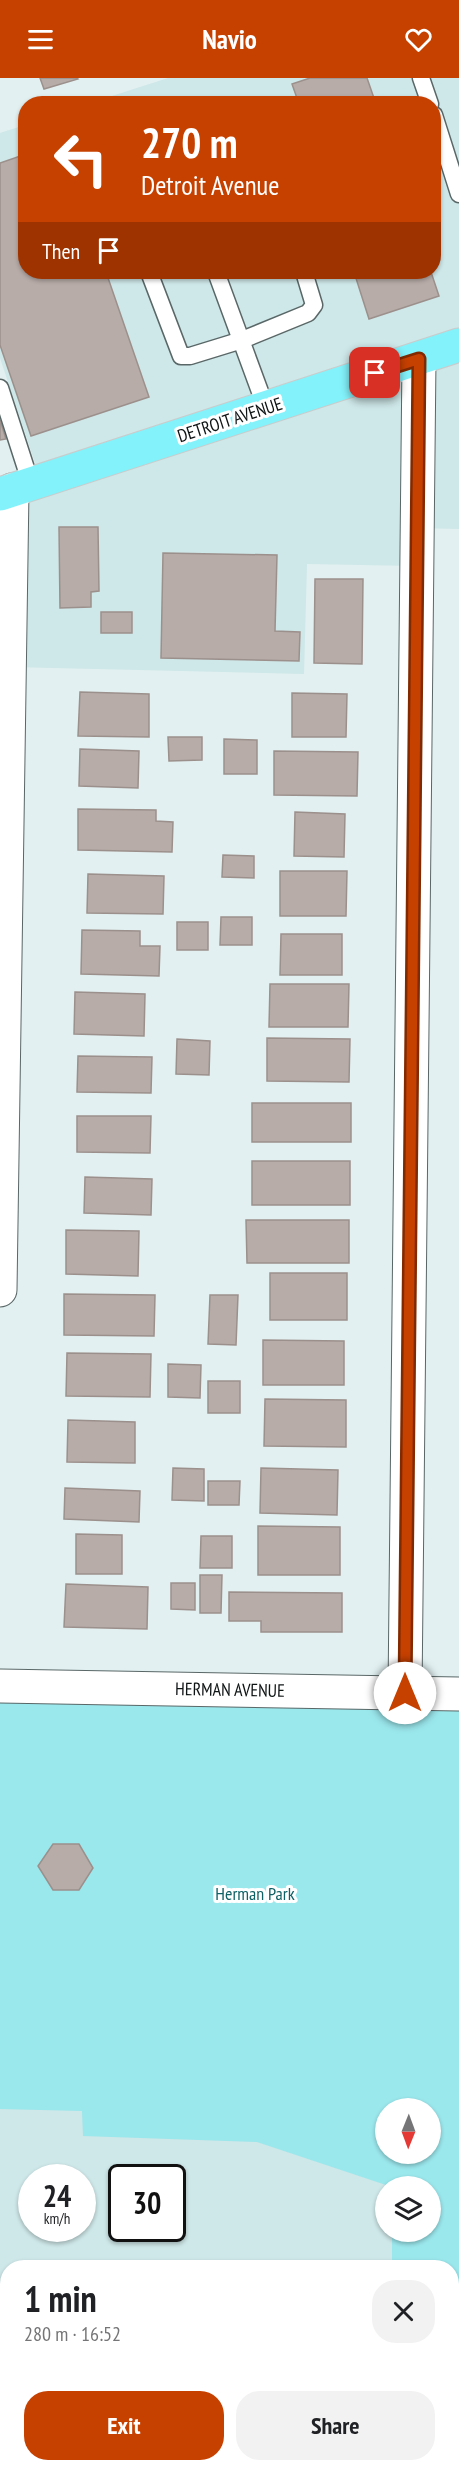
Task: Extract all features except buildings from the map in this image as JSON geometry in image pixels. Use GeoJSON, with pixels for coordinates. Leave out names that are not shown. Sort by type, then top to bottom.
{"type":"FeatureCollection","features":[{"type":"Feature","properties":{"kind":"main road","name":"DETROIT AVENUE"},"geometry":{"type":"LineString","coordinates":[[14,489],[459,345]]}},
{"type":"Feature","properties":{"kind":"street"},"geometry":{"type":"LineString","coordinates":[[405,1693],[419,359]]}},
{"type":"Feature","properties":{"kind":"street"},"geometry":{"type":"LineString","coordinates":[[0,1290],[14,489]]}},
{"type":"Feature","properties":{"kind":"street","name":"HERMAN AVENUE"},"geometry":{"type":"LineString","coordinates":[[0,1686],[459,1694]]}},
{"type":"Feature","properties":{"kind":"lane"},"geometry":{"type":"LineString","coordinates":[[421,78],[427,96]]}},
{"type":"Feature","properties":{"kind":"lane"},"geometry":{"type":"LineString","coordinates":[[441,137],[459,194]]}},
{"type":"Feature","properties":{"kind":"lane"},"geometry":{"type":"LineString","coordinates":[[152,279],[181,356],[190,356],[242,340],[308,313],[314,305],[306,279]]}},
{"type":"Feature","properties":{"kind":"lane"},"geometry":{"type":"LineString","coordinates":[[219,279],[266,408]]}},
{"type":"Feature","properties":{"kind":"lane"},"geometry":{"type":"LineString","coordinates":[[0,388],[14,489]]}},
{"type":"Feature","properties":{"kind":"shaded area"},"geometry":{"type":"Polygon","coordinates":[[[168,78],[459,78],[459,529],[418,528],[417,566],[307,564],[304,674],[11,667],[0,494],[41,481],[0,358],[0,133],[18,127],[18,279],[441,279],[441,96],[112,96],[168,78]]]}},
{"type":"Feature","properties":{"kind":"shaded area"},"geometry":{"type":"Polygon","coordinates":[[[0,2090],[375,2100],[375,2164],[441,2164],[441,2117],[459,2128],[459,2260],[0,2260],[0,2090]]]}},
{"type":"Feature","properties":{"kind":"green space","name":"Herman Park"},"geometry":{"type":"Polygon","coordinates":[[[0,1686],[459,1694],[459,2260],[392,2260],[392,2242],[441,2242],[441,2176],[375,2176],[375,2181],[257,2142],[83,2136],[82,2111],[0,2109],[0,1686]]]}},
{"type":"Feature","properties":{"kind":"route"},"geometry":{"type":"LineString","coordinates":[[375,373],[419,359],[405,1693]]}}]}
